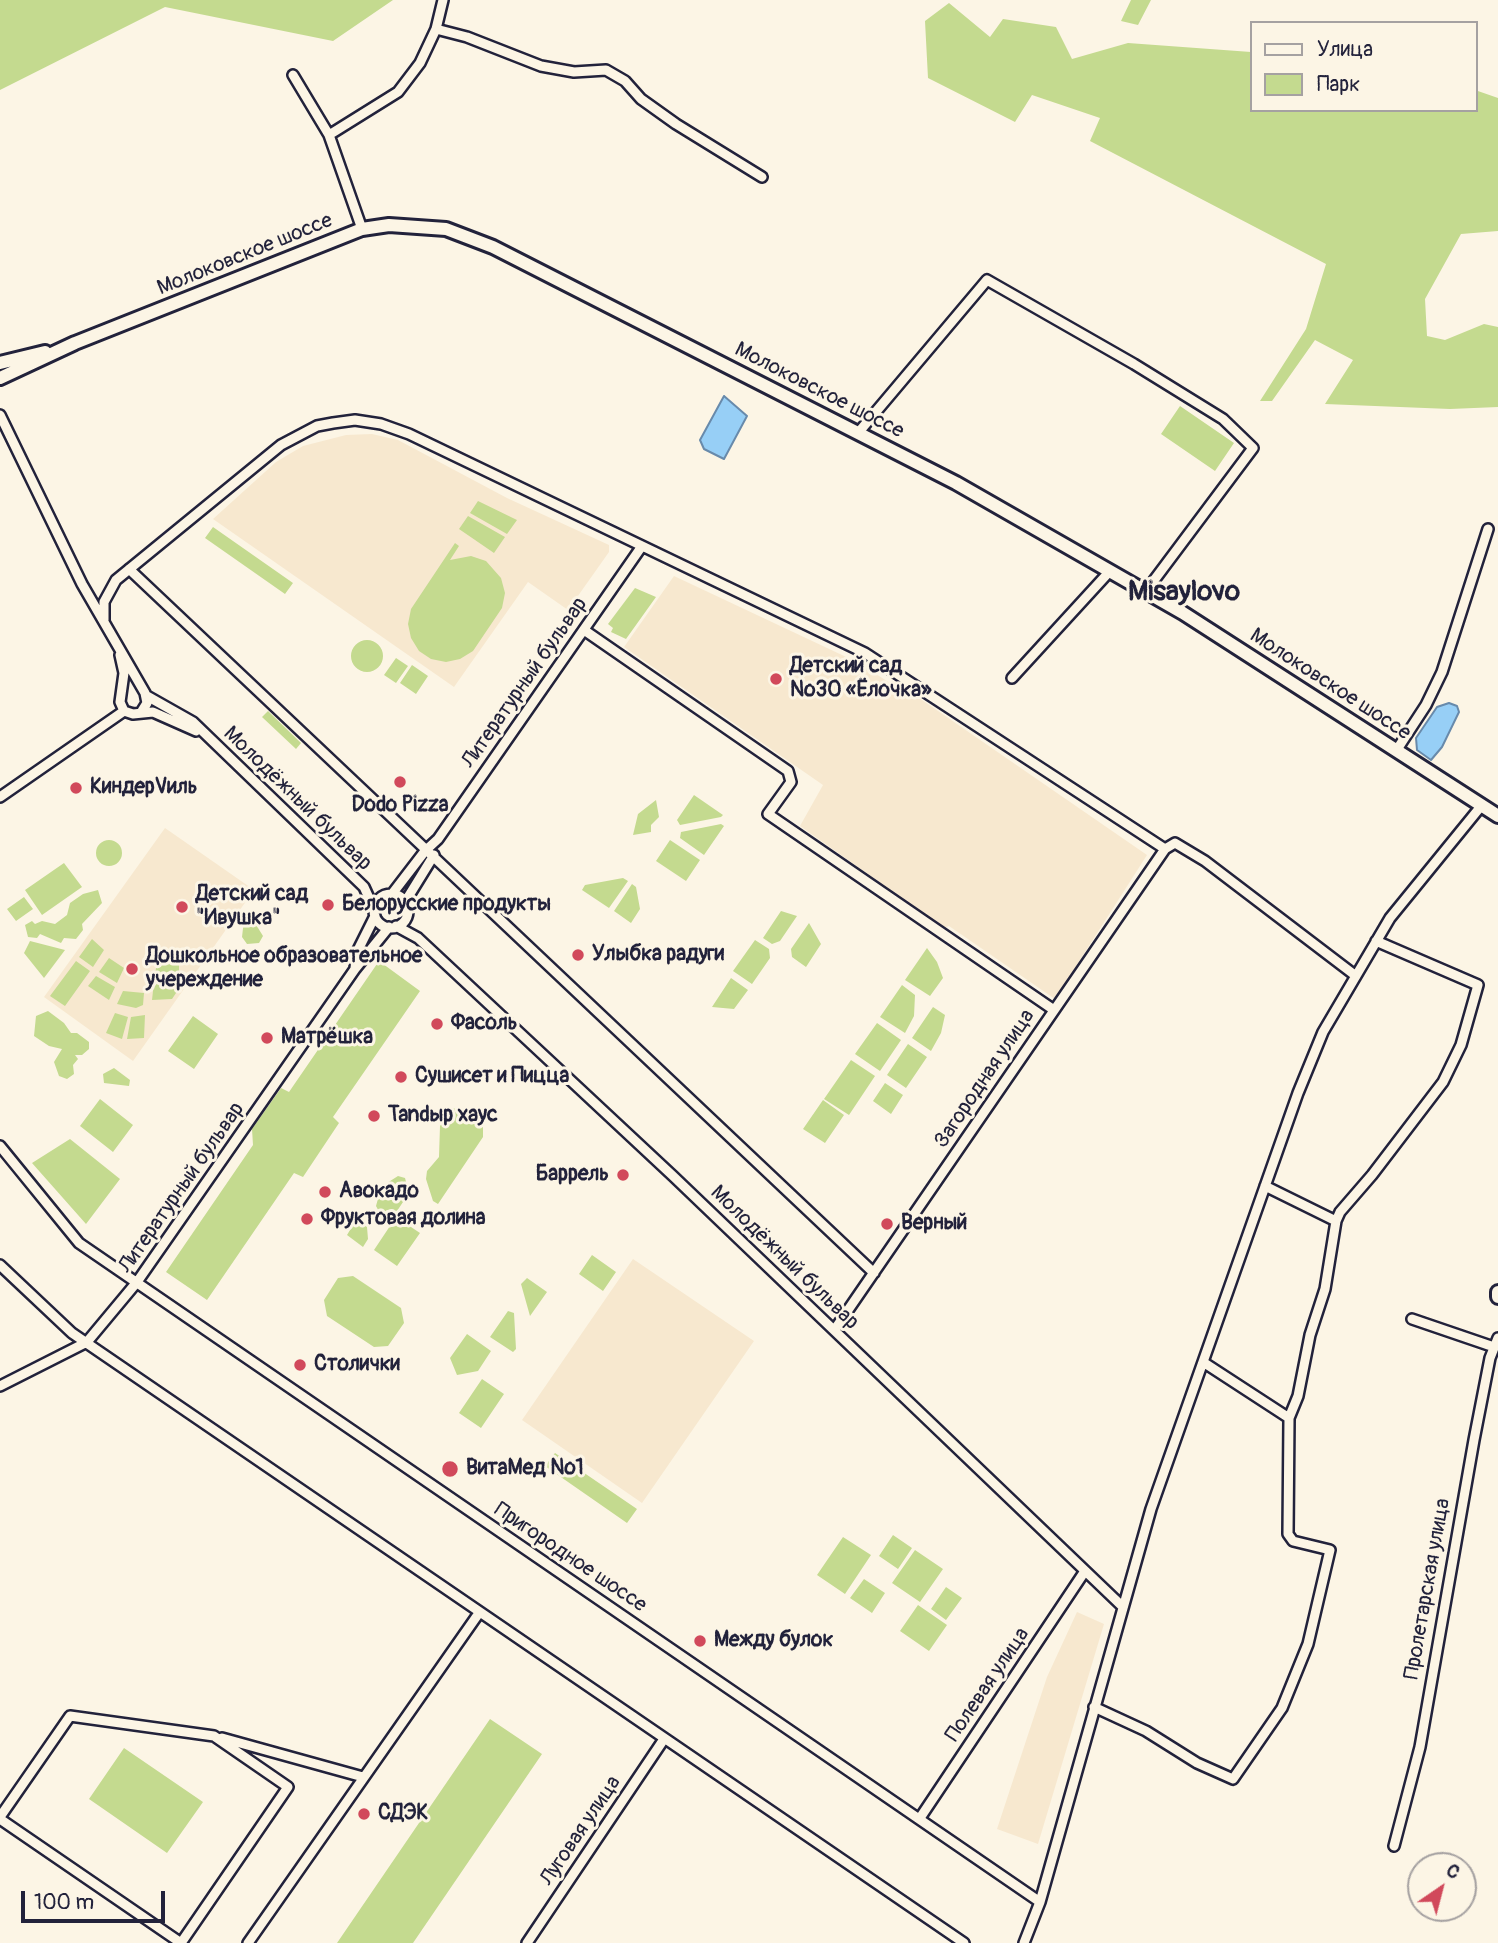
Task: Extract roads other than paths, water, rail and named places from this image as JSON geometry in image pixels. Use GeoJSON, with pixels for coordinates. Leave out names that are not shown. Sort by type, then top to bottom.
{"type":"FeatureCollection","features":[{"type":"Feature","properties":{"kind":"main road","name":"Молоковское шоссе"},"geometry":{"type":"LineString","coordinates":[[0,378],[75,343],[362,229],[389,225],[446,229],[493,247],[956,482],[1146,591],[1498,816]]}},
{"type":"Feature","properties":{"kind":"main road","name":"Молоковское шоссе"},"geometry":{"type":"LineString","coordinates":[[0,363],[75,343]]}},
{"type":"Feature","properties":{"kind":"street"},"geometry":{"type":"LineString","coordinates":[[329,135],[398,92],[420,63],[436,29],[443,0]]}},
{"type":"Feature","properties":{"kind":"street"},"geometry":{"type":"LineString","coordinates":[[436,29],[467,37],[541,66],[574,72],[606,70],[625,80],[641,99],[676,124],[762,177]]}},
{"type":"Feature","properties":{"kind":"street"},"geometry":{"type":"LineString","coordinates":[[293,75],[329,135],[362,229]]}},
{"type":"Feature","properties":{"kind":"street"},"geometry":{"type":"LineString","coordinates":[[858,433],[987,280],[1134,364],[1223,419],[1253,448],[1146,591]]}},
{"type":"Feature","properties":{"kind":"street"},"geometry":{"type":"LineString","coordinates":[[0,415],[82,584],[104,620],[117,643],[145,694],[142,711],[133,714],[124,711],[119,699],[123,690],[124,673],[117,643]]}},
{"type":"Feature","properties":{"kind":"street"},"geometry":{"type":"LineString","coordinates":[[104,620],[108,589],[281,445],[317,426],[355,421],[395,428],[865,653],[1165,849],[1175,843],[1205,861],[1356,976]]}},
{"type":"Feature","properties":{"kind":"street"},"geometry":{"type":"LineString","coordinates":[[1396,751],[1426,705],[1442,672],[1488,529]]}},
{"type":"Feature","properties":{"kind":"street","name":"Литературный бульвар"},"geometry":{"type":"LineString","coordinates":[[389,894],[438,839],[642,546]]}},
{"type":"Feature","properties":{"kind":"street"},"geometry":{"type":"LineString","coordinates":[[130,569],[874,1273]]}},
{"type":"Feature","properties":{"kind":"street"},"geometry":{"type":"LineString","coordinates":[[1012,678],[1110,571]]}},
{"type":"Feature","properties":{"kind":"street"},"geometry":{"type":"LineString","coordinates":[[584,629],[788,771],[792,782],[768,814],[1054,1010]]}},
{"type":"Feature","properties":{"kind":"street"},"geometry":{"type":"LineString","coordinates":[[123,690],[135,686],[145,694]]}},
{"type":"Feature","properties":{"kind":"street","name":"Молодёжный бульвар"},"geometry":{"type":"LineString","coordinates":[[145,694],[181,713],[206,736],[364,887],[374,912]]}},
{"type":"Feature","properties":{"kind":"street"},"geometry":{"type":"LineString","coordinates":[[0,797],[124,711]]}},
{"type":"Feature","properties":{"kind":"street","name":"Молодёжный бульвар"},"geometry":{"type":"LineString","coordinates":[[142,711],[170,718],[206,736]]}},
{"type":"Feature","properties":{"kind":"street"},"geometry":{"type":"LineString","coordinates":[[1024,1943],[1040,1902],[1151,1509],[1265,1186],[1323,1032],[1390,918],[1482,805]]}},
{"type":"Feature","properties":{"kind":"street","name":"Литературный бульвар"},"geometry":{"type":"LineString","coordinates":[[405,902],[433,858],[438,839]]}},
{"type":"Feature","properties":{"kind":"street","name":"Загородная улица"},"geometry":{"type":"LineString","coordinates":[[835,1329],[1165,849]]}},
{"type":"Feature","properties":{"kind":"street","name":"Молодёжный бульвар"},"geometry":{"type":"LineString","coordinates":[[364,887],[389,894]]}},
{"type":"Feature","properties":{"kind":"street"},"geometry":{"type":"LineString","coordinates":[[389,894],[405,902],[406,916],[392,927],[374,912],[376,902],[389,894]]}},
{"type":"Feature","properties":{"kind":"street","name":"Литературный бульвар"},"geometry":{"type":"LineString","coordinates":[[355,969],[357,952],[374,912]]}},
{"type":"Feature","properties":{"kind":"street","name":"Молодёжный бульвар"},"geometry":{"type":"LineString","coordinates":[[406,916],[418,937],[835,1329],[1123,1607]]}},
{"type":"Feature","properties":{"kind":"street","name":"Литературный бульвар"},"geometry":{"type":"LineString","coordinates":[[0,1386],[87,1342],[138,1282],[355,969],[392,927]]}},
{"type":"Feature","properties":{"kind":"street","name":"Молодёжный бульвар"},"geometry":{"type":"LineString","coordinates":[[392,927],[418,937]]}},
{"type":"Feature","properties":{"kind":"street"},"geometry":{"type":"LineString","coordinates":[[1094,1707],[1146,1731],[1197,1763],[1233,1779],[1282,1708],[1308,1644],[1330,1550],[1293,1541],[1288,1534],[1289,1418],[1298,1396],[1310,1335],[1325,1289],[1336,1221],[1340,1212],[1372,1175],[1443,1082],[1461,1045],[1478,985],[1376,941]]}},
{"type":"Feature","properties":{"kind":"street","name":"Пригородное шоссе"},"geometry":{"type":"LineString","coordinates":[[0,1146],[79,1243],[1040,1902]]}},
{"type":"Feature","properties":{"kind":"street"},"geometry":{"type":"LineString","coordinates":[[1265,1186],[1336,1221]]}},
{"type":"Feature","properties":{"kind":"street"},"geometry":{"type":"LineString","coordinates":[[0,1265],[72,1333],[479,1614],[964,1943]]}},
{"type":"Feature","properties":{"kind":"street"},"geometry":{"type":"LineString","coordinates":[[1412,1319],[1496,1343]]}},
{"type":"Feature","properties":{"kind":"street","name":"Пролетарская улица"},"geometry":{"type":"LineString","coordinates":[[1394,1846],[1420,1747],[1471,1453],[1496,1343]]}},
{"type":"Feature","properties":{"kind":"street"},"geometry":{"type":"LineString","coordinates":[[1203,1362],[1289,1418]]}},
{"type":"Feature","properties":{"kind":"street","name":"Полевая улица"},"geometry":{"type":"LineString","coordinates":[[920,1818],[1085,1571]]}},
{"type":"Feature","properties":{"kind":"street"},"geometry":{"type":"LineString","coordinates":[[247,1943],[479,1614]]}},
{"type":"Feature","properties":{"kind":"street"},"geometry":{"type":"LineString","coordinates":[[214,1736],[289,1787],[181,1943],[0,1818],[70,1716],[214,1736],[363,1777]]}},
{"type":"Feature","properties":{"kind":"street","name":"Луговая улица"},"geometry":{"type":"LineString","coordinates":[[527,1943],[664,1739]]}},
{"type":"Feature","properties":{"kind":"water"},"geometry":{"type":"Polygon","coordinates":[[[724,396],[747,416],[724,459],[704,449],[700,440],[724,396]]]}},
{"type":"Feature","properties":{"kind":"water"},"geometry":{"type":"Polygon","coordinates":[[[1449,703],[1457,706],[1459,712],[1442,747],[1431,760],[1417,750],[1416,738],[1437,707],[1449,703]]]}},
{"type":"Feature","properties":{"kind":"place","name":"Детский сад №30 «Ёлочка»"},"geometry":{"type":"Point","coordinates":[776,679]}},
{"type":"Feature","properties":{"kind":"place","name":"Dodo Pizza"},"geometry":{"type":"Point","coordinates":[400,782]}},
{"type":"Feature","properties":{"kind":"place","name":"КиндерVиль"},"geometry":{"type":"Point","coordinates":[76,788]}},
{"type":"Feature","properties":{"kind":"place","name":"Белорусские продукты"},"geometry":{"type":"Point","coordinates":[328,905]}},
{"type":"Feature","properties":{"kind":"place","name":"Детский сад \"Ивушка\""},"geometry":{"type":"Point","coordinates":[182,907]}},
{"type":"Feature","properties":{"kind":"place","name":"Улыбка радуги"},"geometry":{"type":"Point","coordinates":[578,955]}},
{"type":"Feature","properties":{"kind":"place","name":"Дошкольное образовательное учереждение"},"geometry":{"type":"Point","coordinates":[132,969]}},
{"type":"Feature","properties":{"kind":"place","name":"Фасоль"},"geometry":{"type":"Point","coordinates":[437,1024]}},
{"type":"Feature","properties":{"kind":"place","name":"Матрёшка"},"geometry":{"type":"Point","coordinates":[267,1038]}},
{"type":"Feature","properties":{"kind":"place","name":"Сушисет и Пицца"},"geometry":{"type":"Point","coordinates":[401,1077]}},
{"type":"Feature","properties":{"kind":"place","name":"Tandыр хаус"},"geometry":{"type":"Point","coordinates":[374,1116]}},
{"type":"Feature","properties":{"kind":"place","name":"Баррель"},"geometry":{"type":"Point","coordinates":[623,1175]}},
{"type":"Feature","properties":{"kind":"place","name":"Авокадо"},"geometry":{"type":"Point","coordinates":[325,1192]}},
{"type":"Feature","properties":{"kind":"place","name":"Фруктовая долина"},"geometry":{"type":"Point","coordinates":[307,1219]}},
{"type":"Feature","properties":{"kind":"place","name":"Верный"},"geometry":{"type":"Point","coordinates":[887,1224]}},
{"type":"Feature","properties":{"kind":"place","name":"Столички"},"geometry":{"type":"Point","coordinates":[300,1365]}},
{"type":"Feature","properties":{"kind":"place","name":"ВитаМед №1"},"geometry":{"type":"Point","coordinates":[450,1469]}},
{"type":"Feature","properties":{"kind":"place","name":"Между булок"},"geometry":{"type":"Point","coordinates":[700,1641]}},
{"type":"Feature","properties":{"kind":"place","name":"СДЭК"},"geometry":{"type":"Point","coordinates":[364,1814]}},
{"type":"Feature","properties":{"kind":"district","name":"Misaylovo"},"geometry":{"type":"Point","coordinates":[1184,593]}}]}
